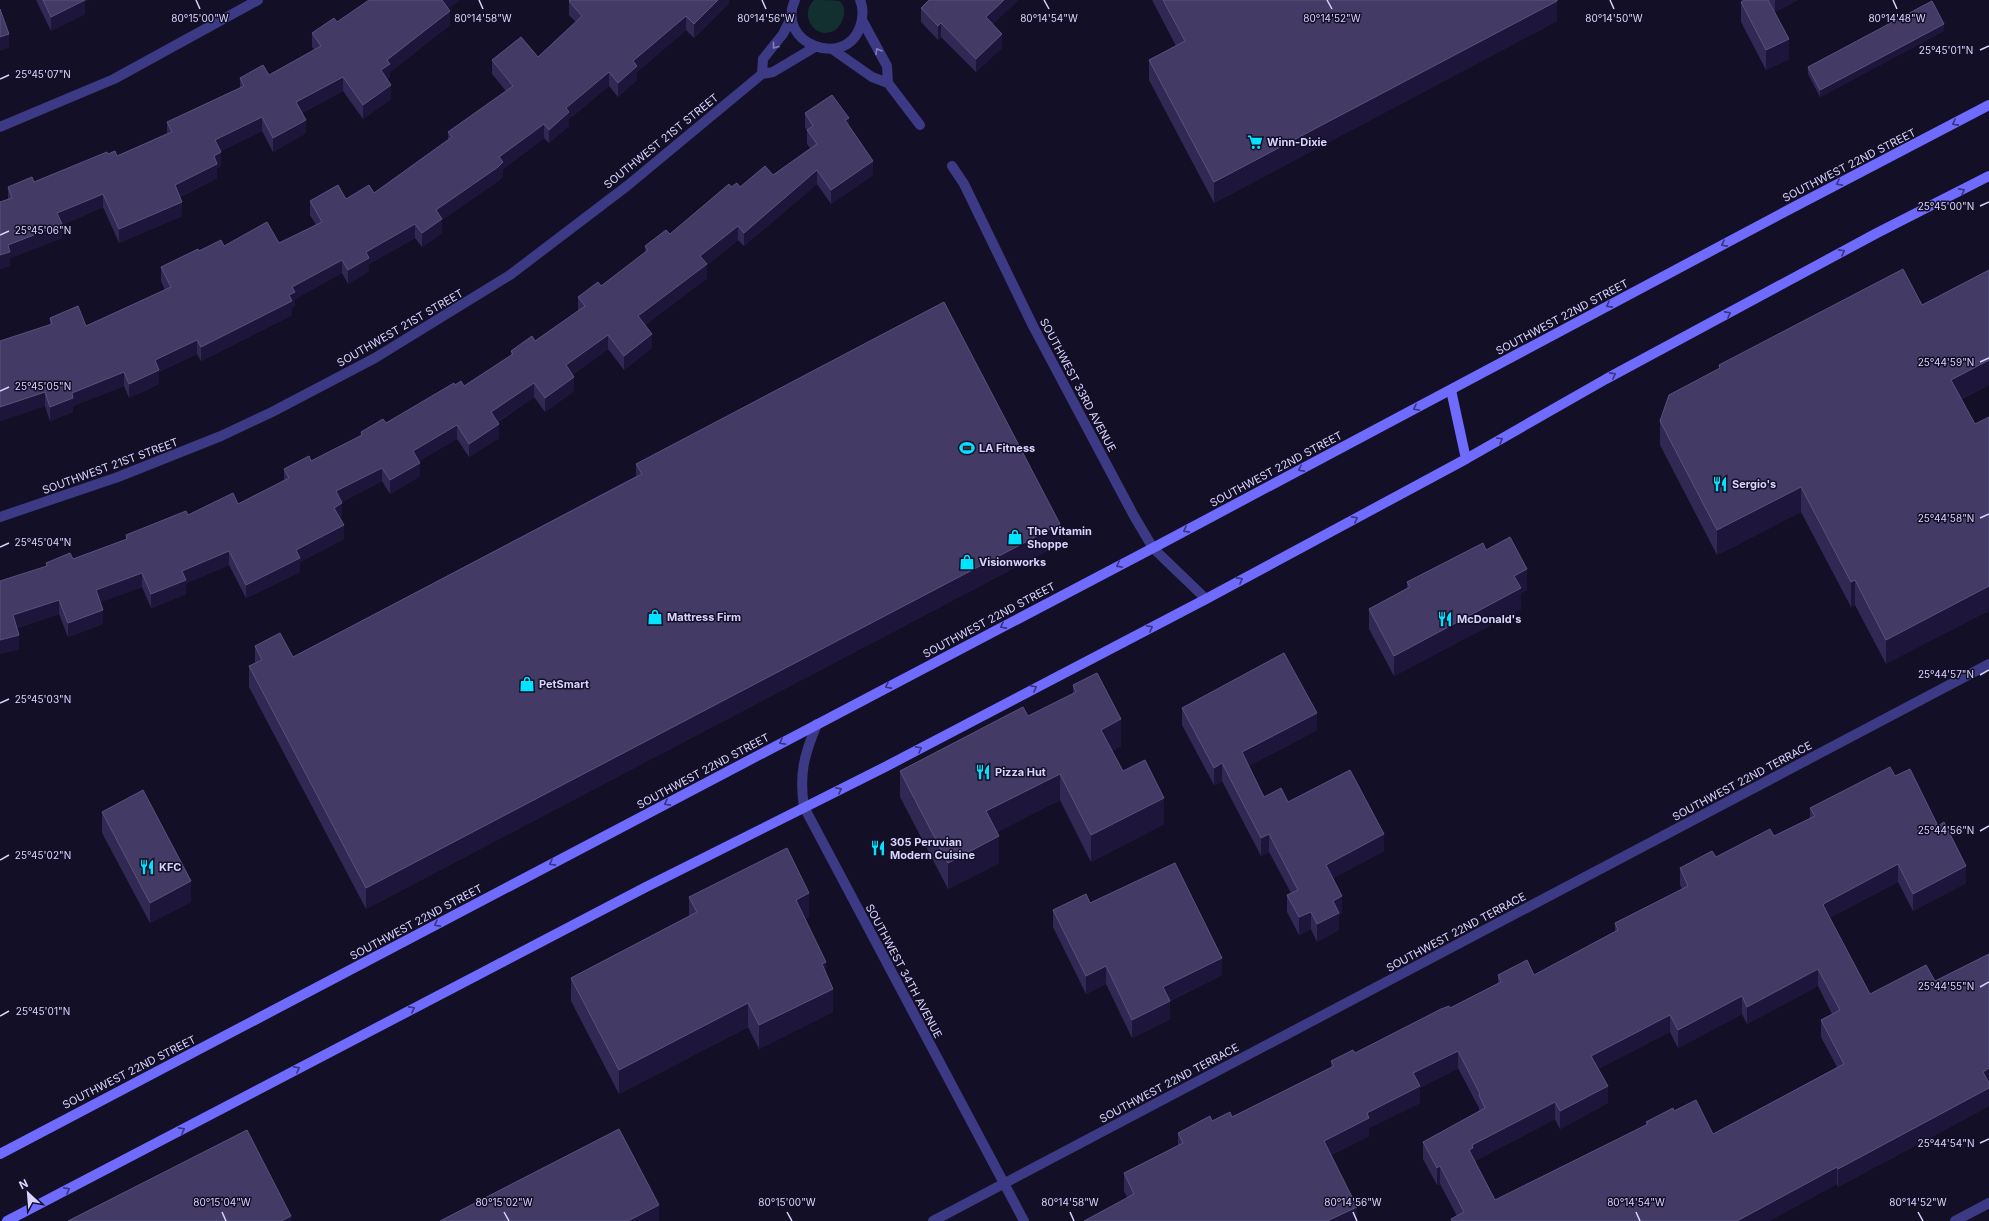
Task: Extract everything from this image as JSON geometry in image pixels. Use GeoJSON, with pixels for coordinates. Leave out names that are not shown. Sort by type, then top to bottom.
{"type":"FeatureCollection","features":[{"type":"Feature","properties":{"kind":"main road","name":"SOUTHWEST 22ND STREET"},"geometry":{"type":"LineString","coordinates":[[0,1154],[1153,548],[1790,209],[1989,105]]}},
{"type":"Feature","properties":{"kind":"main road"},"geometry":{"type":"LineString","coordinates":[[7,1221],[646,886],[885,767],[1206,599],[1466,459],[1613,375],[1870,237],[1989,176]]}},
{"type":"Feature","properties":{"kind":"main road"},"geometry":{"type":"LineString","coordinates":[[1451,390],[1466,459]]}},
{"type":"Feature","properties":{"kind":"street"},"geometry":{"type":"LineString","coordinates":[[0,126],[114,79],[258,0]]}},
{"type":"Feature","properties":{"kind":"street"},"geometry":{"type":"LineString","coordinates":[[762,74],[763,59],[783,34],[791,18],[793,1]]}},
{"type":"Feature","properties":{"kind":"street"},"geometry":{"type":"LineString","coordinates":[[791,18],[794,28],[799,36],[815,47],[832,49],[842,46],[852,39],[859,31],[862,20],[862,1]]}},
{"type":"Feature","properties":{"kind":"street"},"geometry":{"type":"LineString","coordinates":[[862,20],[887,66],[888,83]]}},
{"type":"Feature","properties":{"kind":"street","name":"SOUTHWEST 21ST STREET"},"geometry":{"type":"LineString","coordinates":[[0,517],[118,477],[221,436],[272,412],[375,358],[510,275],[627,186],[762,74],[773,72],[789,61],[815,47]]}},
{"type":"Feature","properties":{"kind":"street"},"geometry":{"type":"LineString","coordinates":[[832,49],[872,77],[888,83],[920,124]]}},
{"type":"Feature","properties":{"kind":"street","name":"SOUTHWEST 33RD AVENUE"},"geometry":{"type":"LineString","coordinates":[[952,166],[972,199],[1033,326],[1134,516],[1153,548],[1206,599]]}},
{"type":"Feature","properties":{"kind":"street","name":"SOUTHWEST 22ND TERRACE"},"geometry":{"type":"LineString","coordinates":[[933,1221],[1989,664]]}},
{"type":"Feature","properties":{"kind":"street","name":"SOUTHWEST 34TH AVENUE"},"geometry":{"type":"LineString","coordinates":[[817,724],[806,751],[802,769],[801,787],[804,807],[1024,1221]]}},
{"type":"Feature","properties":{"kind":"street"},"geometry":{"type":"LineString","coordinates":[[1955,1221],[1989,1203]]}},
{"type":"Feature","properties":{"kind":"green space"},"geometry":{"type":"Polygon","coordinates":[[[814,0],[839,1],[842,4],[844,7],[844,16],[838,28],[828,33],[816,30],[811,25],[808,13],[814,0]]]}},
{"type":"Feature","properties":{"kind":"building"},"geometry":{"type":"Polygon","coordinates":[[[43,0],[85,0],[51,17],[43,0]]]}},
{"type":"Feature","properties":{"kind":"building"},"geometry":{"type":"Polygon","coordinates":[[[369,0],[442,0],[450,11],[387,60],[390,64],[381,70],[391,85],[363,105],[343,77],[296,102],[306,120],[273,138],[262,117],[215,140],[221,152],[214,156],[217,164],[175,185],[182,202],[119,229],[103,194],[57,213],[62,224],[8,245],[10,252],[0,255],[0,202],[12,198],[8,187],[32,177],[34,182],[107,152],[108,154],[115,151],[117,156],[172,132],[167,122],[244,86],[240,78],[263,65],[269,75],[321,46],[312,33],[334,18],[337,22],[369,0]]]}},
{"type":"Feature","properties":{"kind":"building"},"geometry":{"type":"Polygon","coordinates":[[[718,0],[694,24],[686,16],[633,61],[637,66],[618,83],[609,72],[566,108],[569,112],[549,130],[544,124],[499,157],[503,162],[498,167],[436,210],[442,219],[422,233],[415,224],[366,252],[369,258],[348,270],[342,260],[292,287],[295,292],[289,295],[292,301],[201,347],[197,340],[155,360],[159,370],[129,384],[124,372],[72,393],[73,398],[50,407],[45,392],[0,407],[0,341],[52,324],[50,318],[78,306],[86,326],[171,287],[161,267],[198,249],[199,251],[221,240],[224,246],[267,222],[279,243],[322,222],[310,201],[338,185],[346,199],[369,185],[374,193],[452,137],[448,132],[513,86],[492,60],[521,37],[538,57],[582,16],[569,1],[718,0]]]}},
{"type":"Feature","properties":{"kind":"building"},"geometry":{"type":"Polygon","coordinates":[[[929,0],[1004,0],[986,17],[1002,34],[976,59],[941,23],[938,26],[921,8],[929,0]]]}},
{"type":"Feature","properties":{"kind":"building","name":"Winn-Dixie"},"geometry":{"type":"Polygon","coordinates":[[[1163,0],[1557,1],[1214,182],[1149,60],[1185,41],[1163,0]]]}},
{"type":"Feature","properties":{"kind":"building"},"geometry":{"type":"Polygon","coordinates":[[[1744,0],[1768,0],[1789,39],[1766,50],[1741,2],[1744,0]]]}},
{"type":"Feature","properties":{"kind":"building"},"geometry":{"type":"Polygon","coordinates":[[[1932,1],[1944,24],[1820,90],[1808,67],[1932,1]]]}},
{"type":"Feature","properties":{"kind":"building"},"geometry":{"type":"Polygon","coordinates":[[[0,9],[9,34],[0,37],[0,9]]]}},
{"type":"Feature","properties":{"kind":"building"},"geometry":{"type":"Polygon","coordinates":[[[832,95],[849,118],[845,120],[873,161],[831,190],[817,170],[744,233],[738,226],[700,256],[707,264],[638,316],[652,334],[624,356],[608,335],[566,365],[574,377],[545,398],[534,383],[491,412],[499,424],[469,444],[457,425],[413,451],[420,463],[390,480],[382,468],[336,491],[342,503],[334,508],[344,525],[296,550],[300,558],[246,585],[229,551],[182,571],[186,580],[151,594],[142,573],[96,590],[103,610],[68,623],[59,600],[13,615],[19,635],[0,640],[0,581],[47,566],[46,563],[70,553],[73,559],[127,539],[126,535],[186,511],[188,515],[233,493],[238,504],[289,478],[284,469],[309,456],[311,461],[362,435],[361,432],[383,419],[386,423],[454,383],[455,385],[461,381],[464,386],[513,354],[511,351],[532,336],[535,341],[585,306],[578,297],[598,282],[601,286],[648,250],[645,246],[666,230],[670,234],[729,184],[731,187],[737,183],[740,187],[765,166],[773,175],[817,144],[807,130],[813,126],[805,113],[832,95]]]}},
{"type":"Feature","properties":{"kind":"building"},"geometry":{"type":"Polygon","coordinates":[[[1903,269],[1922,305],[1989,270],[1989,360],[1951,380],[1975,424],[1989,417],[1989,586],[1886,640],[1855,580],[1851,582],[1801,487],[1717,530],[1660,421],[1669,395],[1720,368],[1719,365],[1903,269]]]}},
{"type":"Feature","properties":{"kind":"building"},"geometry":{"type":"Polygon","coordinates":[[[944,302],[1060,524],[366,888],[249,666],[262,660],[255,646],[280,633],[293,657],[642,474],[636,464],[944,302]]]}},
{"type":"Feature","properties":{"kind":"building","name":"McDonald's"},"geometry":{"type":"Polygon","coordinates":[[[1510,537],[1527,569],[1514,576],[1521,588],[1394,656],[1369,609],[1410,587],[1407,582],[1483,543],[1486,550],[1510,537]]]}},
{"type":"Feature","properties":{"kind":"building"},"geometry":{"type":"Polygon","coordinates":[[[1284,653],[1317,713],[1242,752],[1264,797],[1281,788],[1288,802],[1350,770],[1384,834],[1326,865],[1342,896],[1333,901],[1339,913],[1317,924],[1311,912],[1299,917],[1287,895],[1298,890],[1269,834],[1261,838],[1222,763],[1214,768],[1182,708],[1284,653]]]}},
{"type":"Feature","properties":{"kind":"building"},"geometry":{"type":"Polygon","coordinates":[[[1097,673],[1121,719],[1101,730],[1123,771],[1145,760],[1164,798],[1091,835],[1060,774],[986,811],[999,836],[948,863],[900,771],[1023,707],[1028,716],[1076,692],[1073,685],[1097,673]]]}},
{"type":"Feature","properties":{"kind":"building"},"geometry":{"type":"Polygon","coordinates":[[[1890,767],[1895,776],[1910,769],[1938,826],[1944,822],[1966,866],[1913,894],[1898,864],[1823,905],[1870,994],[1926,965],[1935,981],[1989,954],[1989,1068],[1983,1072],[1989,1083],[1989,1088],[1737,1221],[1452,1221],[1451,1219],[1464,1212],[1440,1166],[1437,1168],[1423,1142],[1485,1108],[1479,1095],[1480,1094],[1458,1051],[1413,1073],[1420,1086],[1367,1113],[1369,1118],[1324,1141],[1357,1207],[1327,1221],[1084,1221],[1134,1194],[1124,1173],[1183,1143],[1178,1133],[1210,1116],[1212,1121],[1230,1112],[1232,1117],[1334,1066],[1331,1061],[1353,1050],[1355,1053],[1441,1009],[1449,1006],[1450,1008],[1501,982],[1498,975],[1527,960],[1534,975],[1618,930],[1615,923],[1688,886],[1680,868],[1712,851],[1716,857],[1770,829],[1774,836],[1815,816],[1810,808],[1890,767]],[[1818,969],[1747,1007],[1742,996],[1678,1030],[1670,1015],[1591,1056],[1608,1086],[1560,1111],[1555,1102],[1472,1145],[1473,1148],[1469,1150],[1495,1200],[1648,1124],[1646,1122],[1673,1108],[1674,1111],[1696,1100],[1713,1134],[1844,1064],[1821,1020],[1840,1010],[1818,969]]]}},
{"type":"Feature","properties":{"kind":"building","name":"KFC"},"geometry":{"type":"Polygon","coordinates":[[[143,790],[191,881],[150,903],[102,812],[143,790]]]}},
{"type":"Feature","properties":{"kind":"building"},"geometry":{"type":"Polygon","coordinates":[[[787,848],[809,893],[796,900],[826,962],[822,964],[833,989],[759,1025],[748,1003],[619,1070],[571,978],[697,912],[689,897],[787,848]]]}},
{"type":"Feature","properties":{"kind":"building"},"geometry":{"type":"Polygon","coordinates":[[[1175,863],[1222,958],[1163,987],[1170,1001],[1132,1020],[1106,966],[1086,976],[1053,910],[1086,894],[1090,903],[1175,863]]]}},
{"type":"Feature","properties":{"kind":"building"},"geometry":{"type":"Polygon","coordinates":[[[619,1129],[659,1205],[628,1221],[440,1221],[619,1129]]]}},
{"type":"Feature","properties":{"kind":"building"},"geometry":{"type":"Polygon","coordinates":[[[247,1130],[291,1216],[281,1221],[68,1221],[247,1130]]]}},
{"type":"Feature","properties":{"kind":"place","name":"Winn-Dixie"},"geometry":{"type":"Point","coordinates":[1255,142]}},
{"type":"Feature","properties":{"kind":"place","name":"LA Fitness"},"geometry":{"type":"Point","coordinates":[967,448]}},
{"type":"Feature","properties":{"kind":"place","name":"Sergio's"},"geometry":{"type":"Point","coordinates":[1720,484]}},
{"type":"Feature","properties":{"kind":"place","name":"The Vitamin Shoppe"},"geometry":{"type":"Point","coordinates":[1015,537]}},
{"type":"Feature","properties":{"kind":"place","name":"Visionworks"},"geometry":{"type":"Point","coordinates":[967,562]}},
{"type":"Feature","properties":{"kind":"place","name":"Mattress Firm"},"geometry":{"type":"Point","coordinates":[655,617]}},
{"type":"Feature","properties":{"kind":"place","name":"McDonald's"},"geometry":{"type":"Point","coordinates":[1445,619]}},
{"type":"Feature","properties":{"kind":"place","name":"PetSmart"},"geometry":{"type":"Point","coordinates":[527,684]}},
{"type":"Feature","properties":{"kind":"place","name":"Pizza Hut"},"geometry":{"type":"Point","coordinates":[983,772]}},
{"type":"Feature","properties":{"kind":"place","name":"305 Peruvian Modern Cuisine"},"geometry":{"type":"Point","coordinates":[878,848]}},
{"type":"Feature","properties":{"kind":"place","name":"KFC"},"geometry":{"type":"Point","coordinates":[147,867]}}]}
